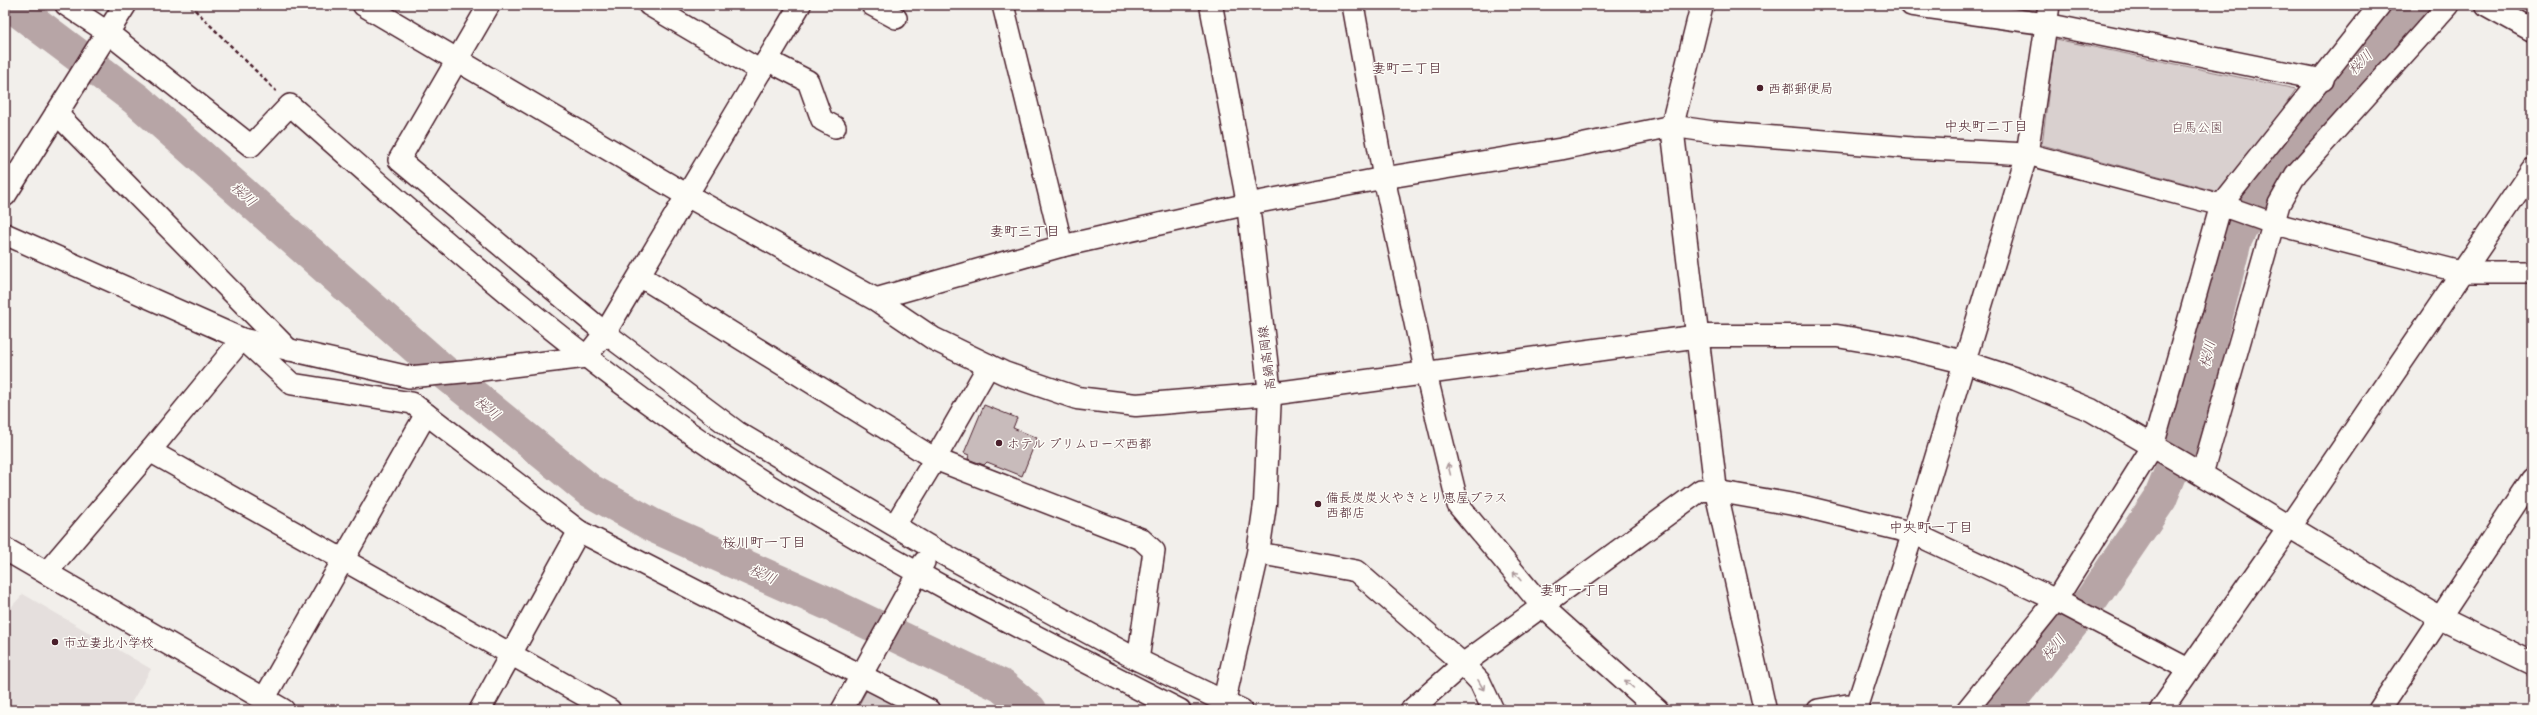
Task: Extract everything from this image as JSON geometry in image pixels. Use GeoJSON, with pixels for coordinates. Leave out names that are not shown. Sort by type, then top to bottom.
{"type":"FeatureCollection","features":[{"type":"Feature","properties":{"kind":"main road"},"geometry":{"type":"LineString","coordinates":[[5,195],[125,5]]}},
{"type":"Feature","properties":{"kind":"main road"},"geometry":{"type":"LineString","coordinates":[[364,5],[688,196],[875,299],[934,339],[989,365],[1077,398],[1136,405],[1270,394],[1700,336],[1837,336],[1903,347],[1964,362],[2016,379],[2091,410],[2198,472],[2440,618],[2532,662]]}},
{"type":"Feature","properties":{"kind":"main road","name":"高鍋高岡線"},"geometry":{"type":"LineString","coordinates":[[1211,5],[1248,204],[1270,394],[1265,504],[1258,553],[1229,707]]}},
{"type":"Feature","properties":{"kind":"main road"},"geometry":{"type":"LineString","coordinates":[[1702,5],[1672,126],[1700,336],[1716,491],[1765,710]]}},
{"type":"Feature","properties":{"kind":"main road"},"geometry":{"type":"LineString","coordinates":[[2487,5],[2532,30]]}},
{"type":"Feature","properties":{"kind":"main road"},"geometry":{"type":"LineString","coordinates":[[2160,710],[2289,527],[2461,272],[2532,170]]}},
{"type":"Feature","properties":{"kind":"main road"},"geometry":{"type":"LineString","coordinates":[[5,549],[283,710]]}},
{"type":"Feature","properties":{"kind":"street"},"geometry":{"type":"LineString","coordinates":[[66,5],[103,38],[252,146],[290,105],[466,261],[586,356],[725,457],[917,574],[1180,710]]}},
{"type":"Feature","properties":{"kind":"street"},"geometry":{"type":"LineString","coordinates":[[489,5],[399,160],[605,333],[737,432],[932,548],[1138,660],[1229,707]]}},
{"type":"Feature","properties":{"kind":"street"},"geometry":{"type":"LineString","coordinates":[[649,5],[764,65],[808,81],[822,120],[835,127]]}},
{"type":"Feature","properties":{"kind":"street"},"geometry":{"type":"LineString","coordinates":[[5,234],[242,338],[409,377],[473,371],[586,356],[605,333],[640,276],[800,5]]}},
{"type":"Feature","properties":{"kind":"street"},"geometry":{"type":"LineString","coordinates":[[872,5],[896,18]]}},
{"type":"Feature","properties":{"kind":"street"},"geometry":{"type":"LineString","coordinates":[[1003,5],[1062,246]]}},
{"type":"Feature","properties":{"kind":"street"},"geometry":{"type":"LineString","coordinates":[[1353,5],[1384,178],[1426,374],[1458,505],[1542,606],[1658,710]]}},
{"type":"Feature","properties":{"kind":"street"},"geometry":{"type":"LineString","coordinates":[[1911,5],[2048,15],[2323,80]]}},
{"type":"Feature","properties":{"kind":"street"},"geometry":{"type":"LineString","coordinates":[[1967,710],[2059,603],[2156,448],[2226,207],[2380,5]]}},
{"type":"Feature","properties":{"kind":"street"},"geometry":{"type":"LineString","coordinates":[[2198,472],[2268,222],[2296,174],[2448,5]]}},
{"type":"Feature","properties":{"kind":"street"},"geometry":{"type":"LineString","coordinates":[[1818,710],[1847,704],[1857,709],[2027,154],[2048,15]]}},
{"type":"Feature","properties":{"kind":"street"},"geometry":{"type":"LineString","coordinates":[[56,113],[289,350]]}},
{"type":"Feature","properties":{"kind":"street"},"geometry":{"type":"LineString","coordinates":[[875,299],[1062,246],[1248,204],[1384,178],[1561,149],[1672,126],[1713,132],[1912,148],[2027,154],[2226,207],[2268,222],[2461,272],[2532,272]]}},
{"type":"Feature","properties":{"kind":"street"},"geometry":{"type":"LineString","coordinates":[[640,276],[935,459],[1142,539],[1154,551],[1138,660]]}},
{"type":"Feature","properties":{"kind":"street"},"geometry":{"type":"LineString","coordinates":[[242,338],[292,384],[412,403],[579,531],[929,710]]}},
{"type":"Feature","properties":{"kind":"street"},"geometry":{"type":"LineString","coordinates":[[46,573],[150,451],[242,338]]}},
{"type":"Feature","properties":{"kind":"street"},"geometry":{"type":"LineString","coordinates":[[895,525],[989,365]]}},
{"type":"Feature","properties":{"kind":"street"},"geometry":{"type":"LineString","coordinates":[[264,699],[426,414]]}},
{"type":"Feature","properties":{"kind":"street"},"geometry":{"type":"LineString","coordinates":[[150,451],[610,710]]}},
{"type":"Feature","properties":{"kind":"street"},"geometry":{"type":"LineString","coordinates":[[2379,710],[2440,618],[2524,507],[2532,479]]}},
{"type":"Feature","properties":{"kind":"street"},"geometry":{"type":"LineString","coordinates":[[1411,710],[1463,664],[1701,490],[1716,491],[1802,506],[1912,532],[2059,603],[2188,669]]}},
{"type":"Feature","properties":{"kind":"street"},"geometry":{"type":"LineString","coordinates":[[480,710],[579,531]]}},
{"type":"Feature","properties":{"kind":"street"},"geometry":{"type":"LineString","coordinates":[[842,710],[932,548]]}},
{"type":"Feature","properties":{"kind":"street"},"geometry":{"type":"LineString","coordinates":[[1258,553],[1356,571],[1463,664],[1480,682],[1493,710]]}},
{"type":"Feature","properties":{"kind":"path"},"geometry":{"type":"LineString","coordinates":[[190,5],[290,105]]}},
{"type":"Feature","properties":{"kind":"shaded area","name":"市立妻北小学校"},"geometry":{"type":"Polygon","coordinates":[[[23,594],[151,669],[127,710],[5,710],[5,614],[23,594]]]}},
{"type":"Feature","properties":{"kind":"green space","name":"白馬公園"},"geometry":{"type":"Polygon","coordinates":[[[2055,39],[2296,89],[2226,194],[2042,145],[2055,39]]]}},
{"type":"Feature","properties":{"kind":"green space"},"geometry":{"type":"Polygon","coordinates":[[[868,688],[909,710],[856,710],[868,688]]]}},
{"type":"Feature","properties":{"kind":"building"},"geometry":{"type":"Polygon","coordinates":[[[984,405],[1017,418],[1013,428],[1037,438],[1022,476],[987,462],[984,465],[968,459],[969,455],[964,453],[984,405]]]}},
{"type":"Feature","properties":{"kind":"waterway","name":"桜川"},"geometry":{"type":"LineString","coordinates":[[11,5],[136,99],[443,371],[589,490],[654,526],[827,603],[1002,686],[1030,710]]}},
{"type":"Feature","properties":{"kind":"waterway","name":"桜川"},"geometry":{"type":"LineString","coordinates":[[2002,710],[2092,599],[2160,499],[2186,435],[2235,240],[2272,166],[2336,87],[2417,5]]}},
{"type":"Feature","properties":{"kind":"place","name":"西都郵便局"},"geometry":{"type":"Point","coordinates":[1760,88]}},
{"type":"Feature","properties":{"kind":"place","name":"ホテル プリムローズ西都"},"geometry":{"type":"Point","coordinates":[999,443]}},
{"type":"Feature","properties":{"kind":"place","name":"備長炭炭火やきとり恵屋プラス 西都店"},"geometry":{"type":"Point","coordinates":[1318,504]}},
{"type":"Feature","properties":{"kind":"place","name":"市立妻北小学校"},"geometry":{"type":"Point","coordinates":[55,642]}},
{"type":"Feature","properties":{"kind":"district","name":"妻町二丁目"},"geometry":{"type":"Point","coordinates":[1407,68]}},
{"type":"Feature","properties":{"kind":"district","name":"中央町二丁目"},"geometry":{"type":"Point","coordinates":[1986,126]}},
{"type":"Feature","properties":{"kind":"district","name":"妻町三丁目"},"geometry":{"type":"Point","coordinates":[1025,231]}},
{"type":"Feature","properties":{"kind":"district","name":"中央町一丁目"},"geometry":{"type":"Point","coordinates":[1931,527]}},
{"type":"Feature","properties":{"kind":"district","name":"桜川町一丁目"},"geometry":{"type":"Point","coordinates":[764,542]}},
{"type":"Feature","properties":{"kind":"district","name":"妻町一丁目"},"geometry":{"type":"Point","coordinates":[1575,590]}}]}
